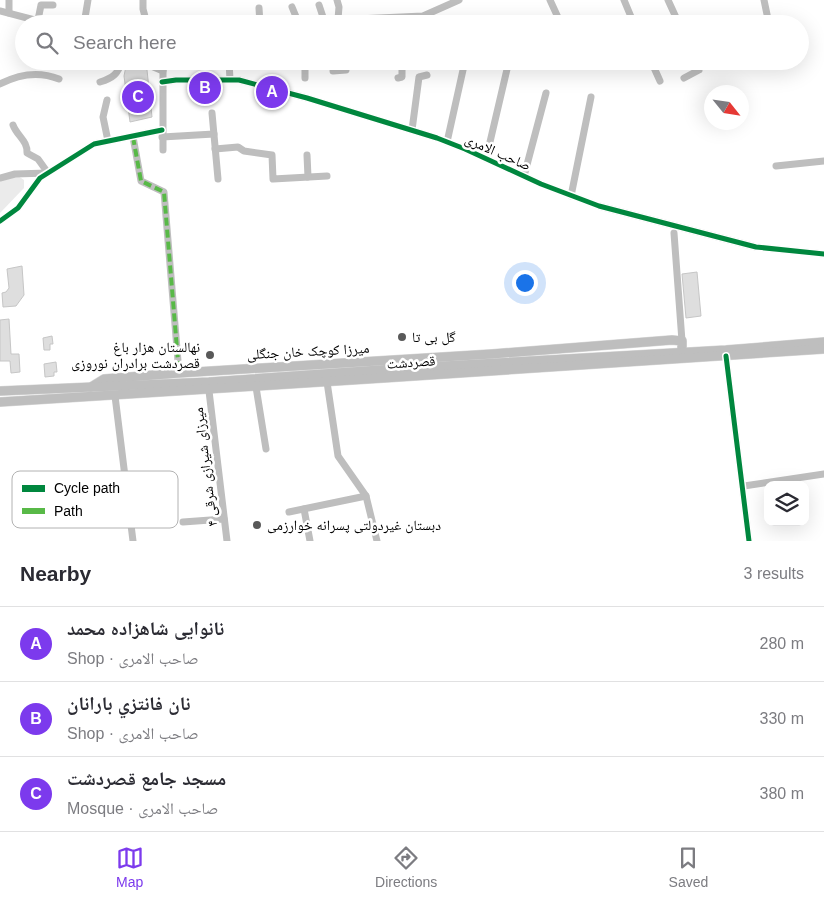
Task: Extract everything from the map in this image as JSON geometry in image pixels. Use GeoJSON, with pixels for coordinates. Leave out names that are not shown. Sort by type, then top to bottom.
{"type":"FeatureCollection","features":[{"type":"Feature","properties":{"kind":"main road","name":"میرزا کوچک خان جنگلی"},"geometry":{"type":"LineString","coordinates":[[88,393],[104,379],[178,373],[407,363],[492,354],[672,340],[682,341]]}},
{"type":"Feature","properties":{"kind":"main road"},"geometry":{"type":"LineString","coordinates":[[682,341],[682,352]]}},
{"type":"Feature","properties":{"kind":"main road","name":"قصردشت"},"geometry":{"type":"LineString","coordinates":[[256,383],[407,363],[726,350],[824,342]]}},
{"type":"Feature","properties":{"kind":"main road","name":"قصردشت"},"geometry":{"type":"LineString","coordinates":[[0,402],[114,391],[256,383],[328,382],[824,349]]}},
{"type":"Feature","properties":{"kind":"main road","name":"قصردشت"},"geometry":{"type":"LineString","coordinates":[[0,392],[88,393]]}},
{"type":"Feature","properties":{"kind":"street"},"geometry":{"type":"LineString","coordinates":[[9,0],[9,13]]}},
{"type":"Feature","properties":{"kind":"street"},"geometry":{"type":"LineString","coordinates":[[86,15],[88,0]]}},
{"type":"Feature","properties":{"kind":"street"},"geometry":{"type":"LineString","coordinates":[[143,0],[145,15]]}},
{"type":"Feature","properties":{"kind":"street"},"geometry":{"type":"LineString","coordinates":[[337,0],[339,7],[337,15]]}},
{"type":"Feature","properties":{"kind":"street"},"geometry":{"type":"LineString","coordinates":[[425,15],[459,0]]}},
{"type":"Feature","properties":{"kind":"street"},"geometry":{"type":"LineString","coordinates":[[550,0],[557,15]]}},
{"type":"Feature","properties":{"kind":"street"},"geometry":{"type":"LineString","coordinates":[[624,0],[630,15]]}},
{"type":"Feature","properties":{"kind":"street"},"geometry":{"type":"LineString","coordinates":[[668,0],[675,15]]}},
{"type":"Feature","properties":{"kind":"street"},"geometry":{"type":"LineString","coordinates":[[764,0],[767,15]]}},
{"type":"Feature","properties":{"kind":"street"},"geometry":{"type":"LineString","coordinates":[[39,15],[41,5],[53,5]]}},
{"type":"Feature","properties":{"kind":"street"},"geometry":{"type":"LineString","coordinates":[[319,5],[322,15]]}},
{"type":"Feature","properties":{"kind":"street"},"geometry":{"type":"LineString","coordinates":[[259,8],[259,15]]}},
{"type":"Feature","properties":{"kind":"street"},"geometry":{"type":"LineString","coordinates":[[292,8],[295,15]]}},
{"type":"Feature","properties":{"kind":"street"},"geometry":{"type":"LineString","coordinates":[[0,11],[17,15]]}},
{"type":"Feature","properties":{"kind":"street"},"geometry":{"type":"LineString","coordinates":[[100,82],[111,79],[120,70]]}},
{"type":"Feature","properties":{"kind":"street"},"geometry":{"type":"LineString","coordinates":[[229,70],[230,80]]}},
{"type":"Feature","properties":{"kind":"street"},"geometry":{"type":"LineString","coordinates":[[305,70],[305,78]]}},
{"type":"Feature","properties":{"kind":"street"},"geometry":{"type":"LineString","coordinates":[[332,71],[346,70]]}},
{"type":"Feature","properties":{"kind":"street"},"geometry":{"type":"LineString","coordinates":[[398,78],[402,77],[402,70]]}},
{"type":"Feature","properties":{"kind":"street"},"geometry":{"type":"LineString","coordinates":[[447,142],[463,70]]}},
{"type":"Feature","properties":{"kind":"street"},"geometry":{"type":"LineString","coordinates":[[486,159],[507,70]]}},
{"type":"Feature","properties":{"kind":"street"},"geometry":{"type":"LineString","coordinates":[[655,70],[660,81]]}},
{"type":"Feature","properties":{"kind":"street"},"geometry":{"type":"LineString","coordinates":[[684,78],[699,70]]}},
{"type":"Feature","properties":{"kind":"street"},"geometry":{"type":"LineString","coordinates":[[163,71],[163,150]]}},
{"type":"Feature","properties":{"kind":"street"},"geometry":{"type":"LineString","coordinates":[[0,84],[14,78],[34,74],[48,75],[58,79]]}},
{"type":"Feature","properties":{"kind":"street"},"geometry":{"type":"LineString","coordinates":[[412,130],[419,77],[427,75]]}},
{"type":"Feature","properties":{"kind":"street","name":"صاحب الامری"},"geometry":{"type":"LineString","coordinates":[[162,82],[176,80],[239,80],[307,98],[447,142],[571,196],[599,206],[756,247],[824,254]]}},
{"type":"Feature","properties":{"kind":"street"},"geometry":{"type":"LineString","coordinates":[[524,176],[546,93]]}},
{"type":"Feature","properties":{"kind":"street"},"geometry":{"type":"LineString","coordinates":[[571,196],[591,97]]}},
{"type":"Feature","properties":{"kind":"street"},"geometry":{"type":"LineString","coordinates":[[107,100],[104,116],[108,141]]}},
{"type":"Feature","properties":{"kind":"street"},"geometry":{"type":"LineString","coordinates":[[212,113],[218,178]]}},
{"type":"Feature","properties":{"kind":"street"},"geometry":{"type":"LineString","coordinates":[[13,125],[16,132],[26,143],[27,153],[38,159],[48,173]]}},
{"type":"Feature","properties":{"kind":"street"},"geometry":{"type":"LineString","coordinates":[[0,221],[18,208],[40,178],[94,144],[162,134],[214,134]]}},
{"type":"Feature","properties":{"kind":"street"},"geometry":{"type":"LineString","coordinates":[[133,137],[141,181],[164,192],[178,373]]}},
{"type":"Feature","properties":{"kind":"street"},"geometry":{"type":"LineString","coordinates":[[215,149],[238,147],[244,151],[272,155],[273,179],[327,176]]}},
{"type":"Feature","properties":{"kind":"street"},"geometry":{"type":"LineString","coordinates":[[307,155],[308,177]]}},
{"type":"Feature","properties":{"kind":"street"},"geometry":{"type":"LineString","coordinates":[[776,166],[824,161]]}},
{"type":"Feature","properties":{"kind":"street"},"geometry":{"type":"LineString","coordinates":[[0,178],[15,174],[48,173]]}},
{"type":"Feature","properties":{"kind":"street"},"geometry":{"type":"LineString","coordinates":[[674,234],[682,341]]}},
{"type":"Feature","properties":{"kind":"street"},"geometry":{"type":"LineString","coordinates":[[726,356],[750,541]]}},
{"type":"Feature","properties":{"kind":"street"},"geometry":{"type":"LineString","coordinates":[[328,382],[338,456],[366,496],[377,541]]}},
{"type":"Feature","properties":{"kind":"street"},"geometry":{"type":"LineString","coordinates":[[256,383],[266,449]]}},
{"type":"Feature","properties":{"kind":"street","name":"۴ میرزای شیرازی شرقی"},"geometry":{"type":"LineString","coordinates":[[209,386],[227,541]]}},
{"type":"Feature","properties":{"kind":"street"},"geometry":{"type":"LineString","coordinates":[[114,391],[124,471]]}},
{"type":"Feature","properties":{"kind":"street"},"geometry":{"type":"LineString","coordinates":[[744,486],[824,474]]}},
{"type":"Feature","properties":{"kind":"street"},"geometry":{"type":"LineString","coordinates":[[289,512],[366,496]]}},
{"type":"Feature","properties":{"kind":"street"},"geometry":{"type":"LineString","coordinates":[[304,508],[310,541]]}},
{"type":"Feature","properties":{"kind":"street"},"geometry":{"type":"LineString","coordinates":[[183,522],[224,519]]}},
{"type":"Feature","properties":{"kind":"street"},"geometry":{"type":"LineString","coordinates":[[131,528],[133,541]]}},
{"type":"Feature","properties":{"kind":"shaded area"},"geometry":{"type":"Polygon","coordinates":[[[18,176],[24,180],[24,188],[0,213],[0,180],[18,176]]]}},
{"type":"Feature","properties":{"kind":"building"},"geometry":{"type":"Polygon","coordinates":[[[125,70],[147,70],[152,117],[130,122],[124,76],[125,70]]]}},
{"type":"Feature","properties":{"kind":"building"},"geometry":{"type":"Polygon","coordinates":[[[22,266],[24,295],[16,306],[3,307],[2,293],[6,292],[9,288],[7,269],[22,266]]]}},
{"type":"Feature","properties":{"kind":"building"},"geometry":{"type":"Polygon","coordinates":[[[697,272],[701,316],[686,318],[682,274],[697,272]]]}},
{"type":"Feature","properties":{"kind":"building"},"geometry":{"type":"Polygon","coordinates":[[[9,319],[11,354],[19,354],[20,372],[11,373],[10,361],[0,361],[0,320],[9,319]]]}},
{"type":"Feature","properties":{"kind":"building"},"geometry":{"type":"Polygon","coordinates":[[[52,336],[53,344],[50,344],[50,350],[44,350],[43,338],[52,336]]]}},
{"type":"Feature","properties":{"kind":"building"},"geometry":{"type":"Polygon","coordinates":[[[56,362],[57,372],[54,372],[54,376],[45,377],[44,364],[56,362]]]}},
{"type":"Feature","properties":{"kind":"marked path"},"geometry":{"type":"LineString","coordinates":[[133,137],[141,181],[164,192],[179,373]]}},
{"type":"Feature","properties":{"kind":"cycle path"},"geometry":{"type":"LineString","coordinates":[[162,82],[176,80],[239,80],[307,98],[437,138],[541,184],[599,206],[756,247],[824,254]]}},
{"type":"Feature","properties":{"kind":"cycle path"},"geometry":{"type":"LineString","coordinates":[[0,221],[18,208],[40,178],[94,144],[162,130]]}},
{"type":"Feature","properties":{"kind":"cycle path"},"geometry":{"type":"LineString","coordinates":[[726,356],[749,541]]}},
{"type":"Feature","properties":{"kind":"place","name":"نان فانتزي بارانان"},"geometry":{"type":"Point","coordinates":[205,88]}},
{"type":"Feature","properties":{"kind":"place","name":"نانوایی شاهزاده محمد"},"geometry":{"type":"Point","coordinates":[272,92]}},
{"type":"Feature","properties":{"kind":"place","name":"مسجد جامع قصردشت"},"geometry":{"type":"Point","coordinates":[138,97]}},
{"type":"Feature","properties":{"kind":"place","name":"گل بی تا"},"geometry":{"type":"Point","coordinates":[402,337]}},
{"type":"Feature","properties":{"kind":"place","name":"نهالستان هزار باغ قصردشت برادران نوروزی"},"geometry":{"type":"Point","coordinates":[210,355]}},
{"type":"Feature","properties":{"kind":"place","name":"دبستان غیردولتی پسرانه خوارزمی"},"geometry":{"type":"Point","coordinates":[257,525]}}]}
